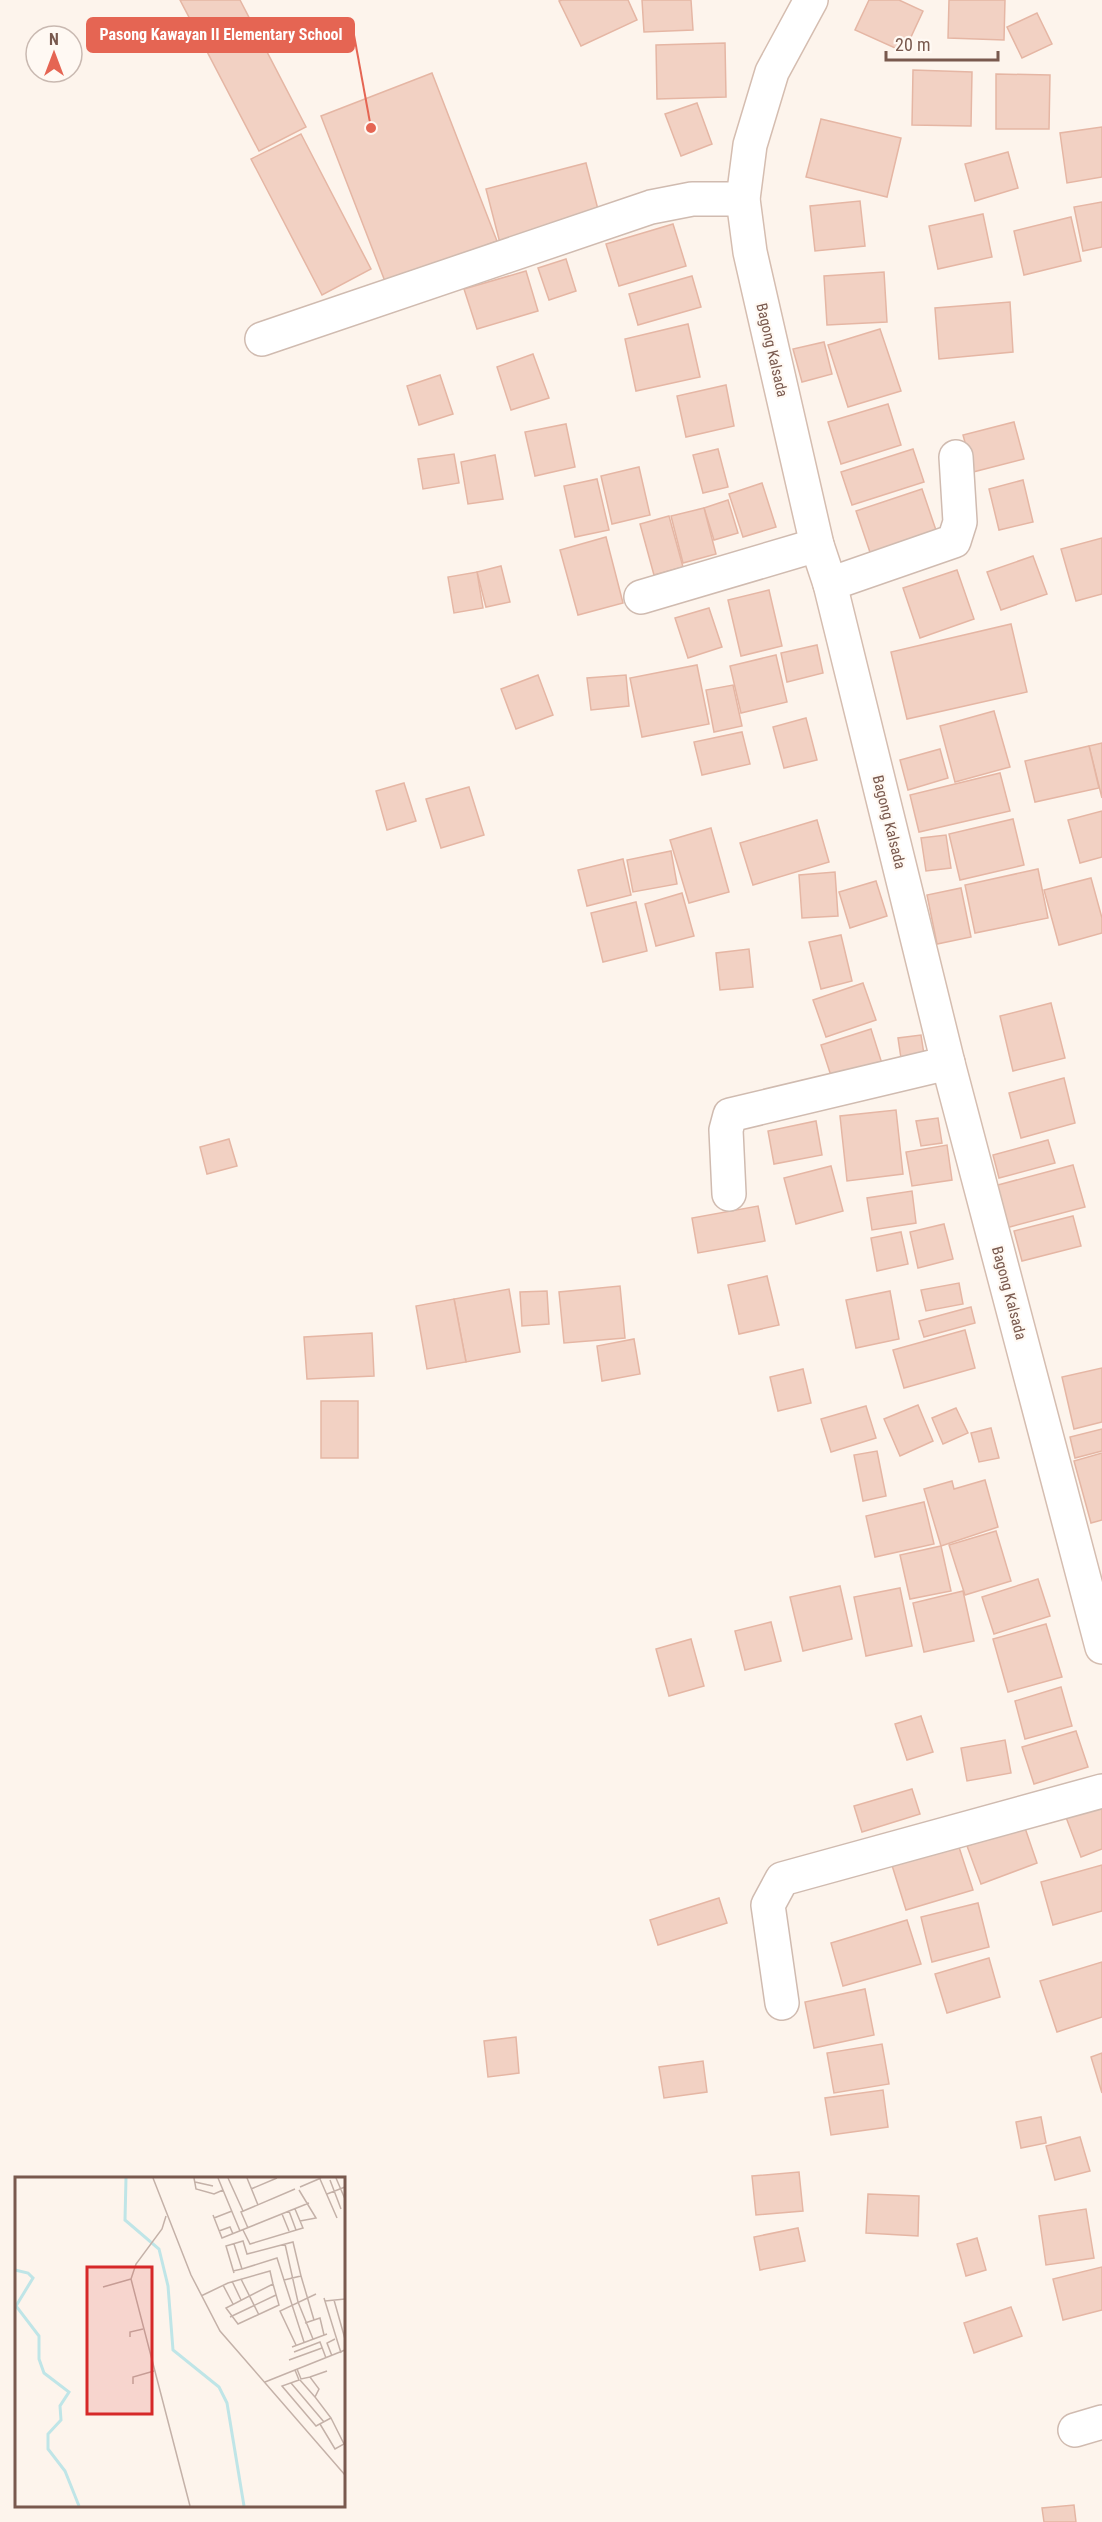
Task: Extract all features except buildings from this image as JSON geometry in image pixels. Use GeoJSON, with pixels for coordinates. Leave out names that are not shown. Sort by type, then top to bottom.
{"type":"FeatureCollection","features":[{"type":"Feature","properties":{"kind":"street","name":"Bagong Kalsada"},"geometry":{"type":"LineString","coordinates":[[811,0],[772,72],[750,145],[743,199],[750,252],[816,545],[830,584],[948,1063],[1102,1647]]}},
{"type":"Feature","properties":{"kind":"street"},"geometry":{"type":"LineString","coordinates":[[262,339],[651,207],[692,199],[743,199]]}},
{"type":"Feature","properties":{"kind":"street"},"geometry":{"type":"LineString","coordinates":[[830,584],[954,541],[960,522],[956,457]]}},
{"type":"Feature","properties":{"kind":"street"},"geometry":{"type":"LineString","coordinates":[[641,597],[816,545]]}},
{"type":"Feature","properties":{"kind":"street"},"geometry":{"type":"LineString","coordinates":[[729,1194],[726,1130],[730,1114],[948,1063]]}},
{"type":"Feature","properties":{"kind":"street"},"geometry":{"type":"LineString","coordinates":[[782,2003],[768,1905],[782,1879],[1102,1791]]}},
{"type":"Feature","properties":{"kind":"place","name":"Pasong Kawayan II Elementary School"},"geometry":{"type":"Point","coordinates":[371,128]}}]}
